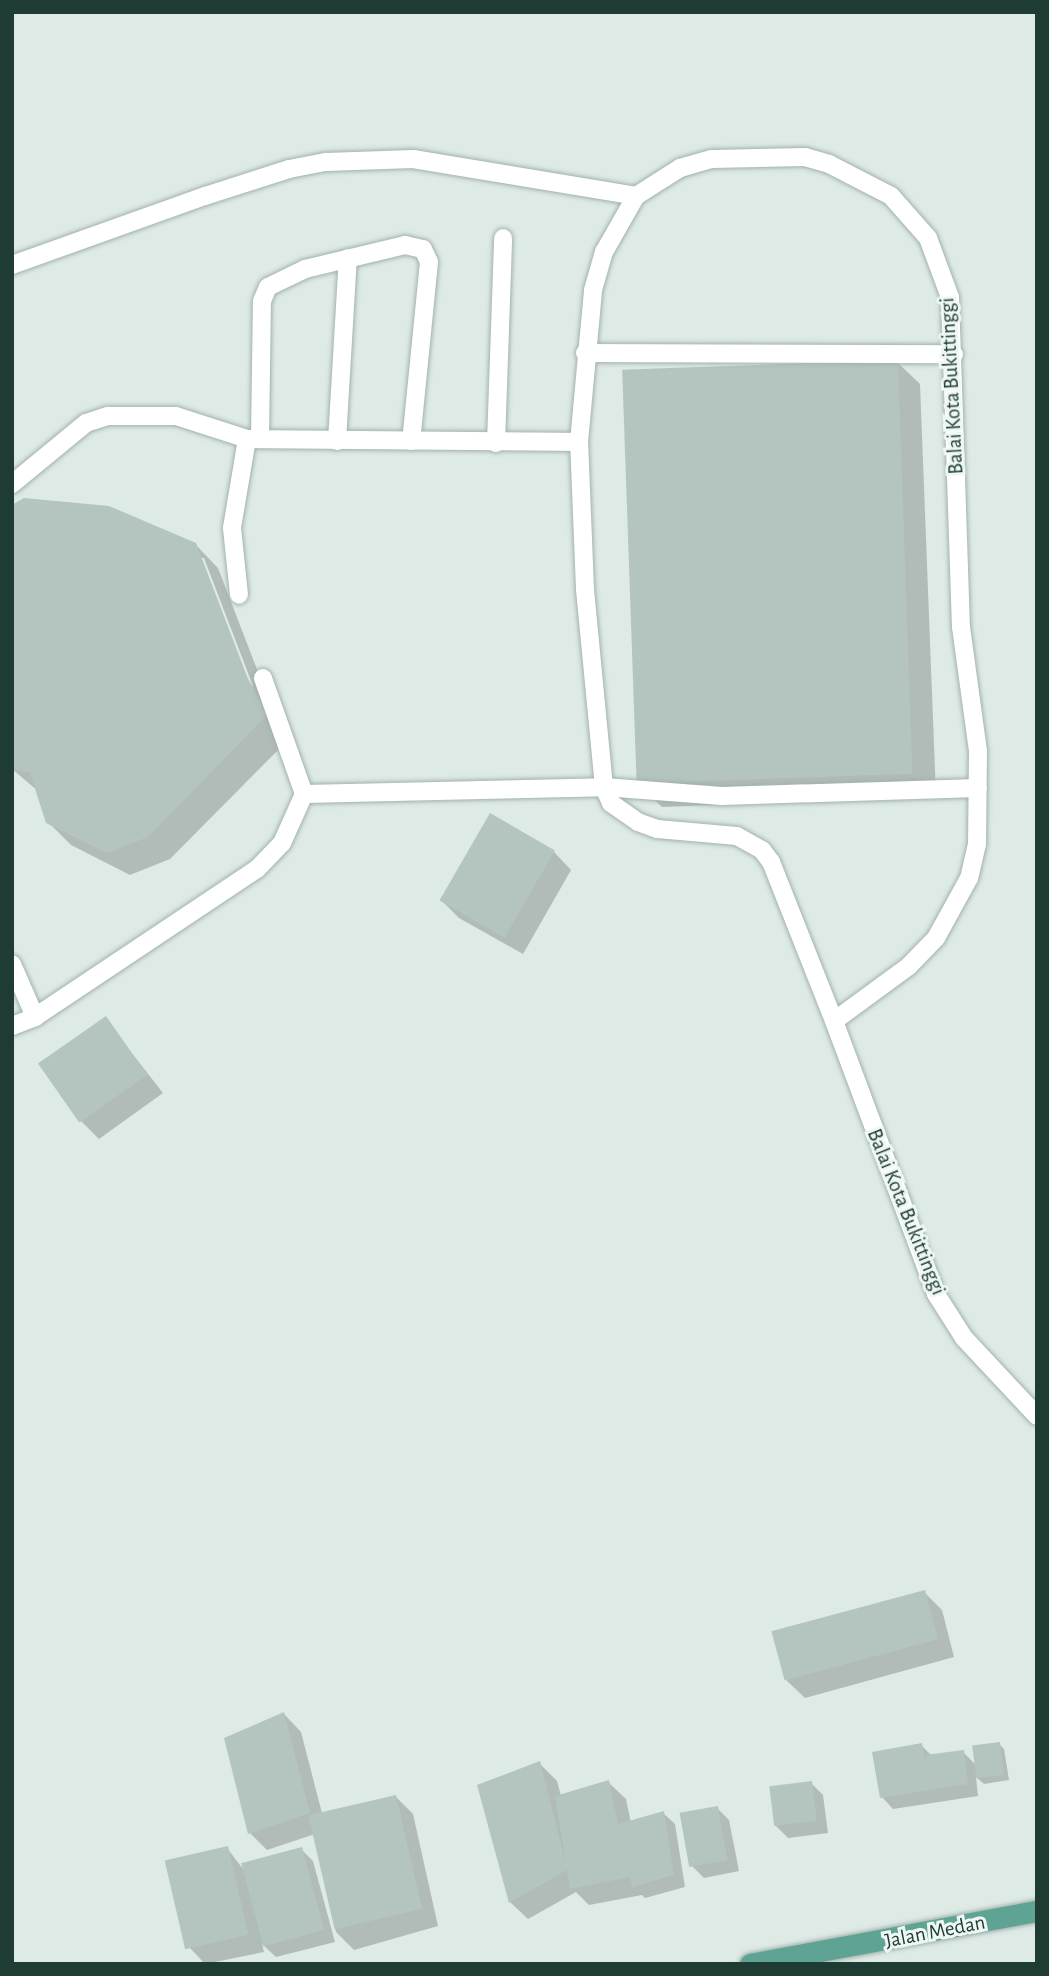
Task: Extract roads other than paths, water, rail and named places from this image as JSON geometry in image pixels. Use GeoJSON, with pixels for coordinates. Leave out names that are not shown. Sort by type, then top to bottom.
{"type":"FeatureCollection","features":[{"type":"Feature","properties":{"kind":"main road","name":"Jalan Medan"},"geometry":{"type":"LineString","coordinates":[[750,1964],[1037,1911]]}},
{"type":"Feature","properties":{"kind":"lane","name":"Balai Kota Bukittinggi"},"geometry":{"type":"LineString","coordinates":[[834,1021],[909,966],[956,908],[969,878],[977,844],[978,788],[961,627],[950,297],[928,238],[891,195],[853,174],[805,157],[712,159],[680,168],[636,195],[604,252],[593,290],[585,353],[579,442],[585,589],[604,787],[611,803],[638,822],[657,829],[737,836],[762,850],[771,862],[834,1021],[936,1294],[964,1338],[1037,1416]]}},
{"type":"Feature","properties":{"kind":"lane"},"geometry":{"type":"LineString","coordinates":[[12,265],[205,196],[289,169],[326,162],[413,159],[636,195]]}},
{"type":"Feature","properties":{"kind":"lane"},"geometry":{"type":"LineString","coordinates":[[496,443],[503,238]]}},
{"type":"Feature","properties":{"kind":"lane"},"geometry":{"type":"LineString","coordinates":[[239,595],[232,528],[254,439],[264,293],[305,269],[391,245],[417,247],[427,254],[411,441]]}},
{"type":"Feature","properties":{"kind":"lane"},"geometry":{"type":"LineString","coordinates":[[337,442],[348,258]]}},
{"type":"Feature","properties":{"kind":"lane"},"geometry":{"type":"LineString","coordinates":[[585,353],[954,354]]}},
{"type":"Feature","properties":{"kind":"lane"},"geometry":{"type":"LineString","coordinates":[[12,484],[76,430],[108,416],[176,416],[254,439],[337,442],[579,442]]}},
{"type":"Feature","properties":{"kind":"lane"},"geometry":{"type":"LineString","coordinates":[[12,1026],[36,1017],[257,869],[282,843],[304,794],[263,678]]}},
{"type":"Feature","properties":{"kind":"lane"},"geometry":{"type":"LineString","coordinates":[[304,794],[604,787],[722,796],[978,788]]}},
{"type":"Feature","properties":{"kind":"lane"},"geometry":{"type":"LineString","coordinates":[[12,964],[36,1017]]}}]}
